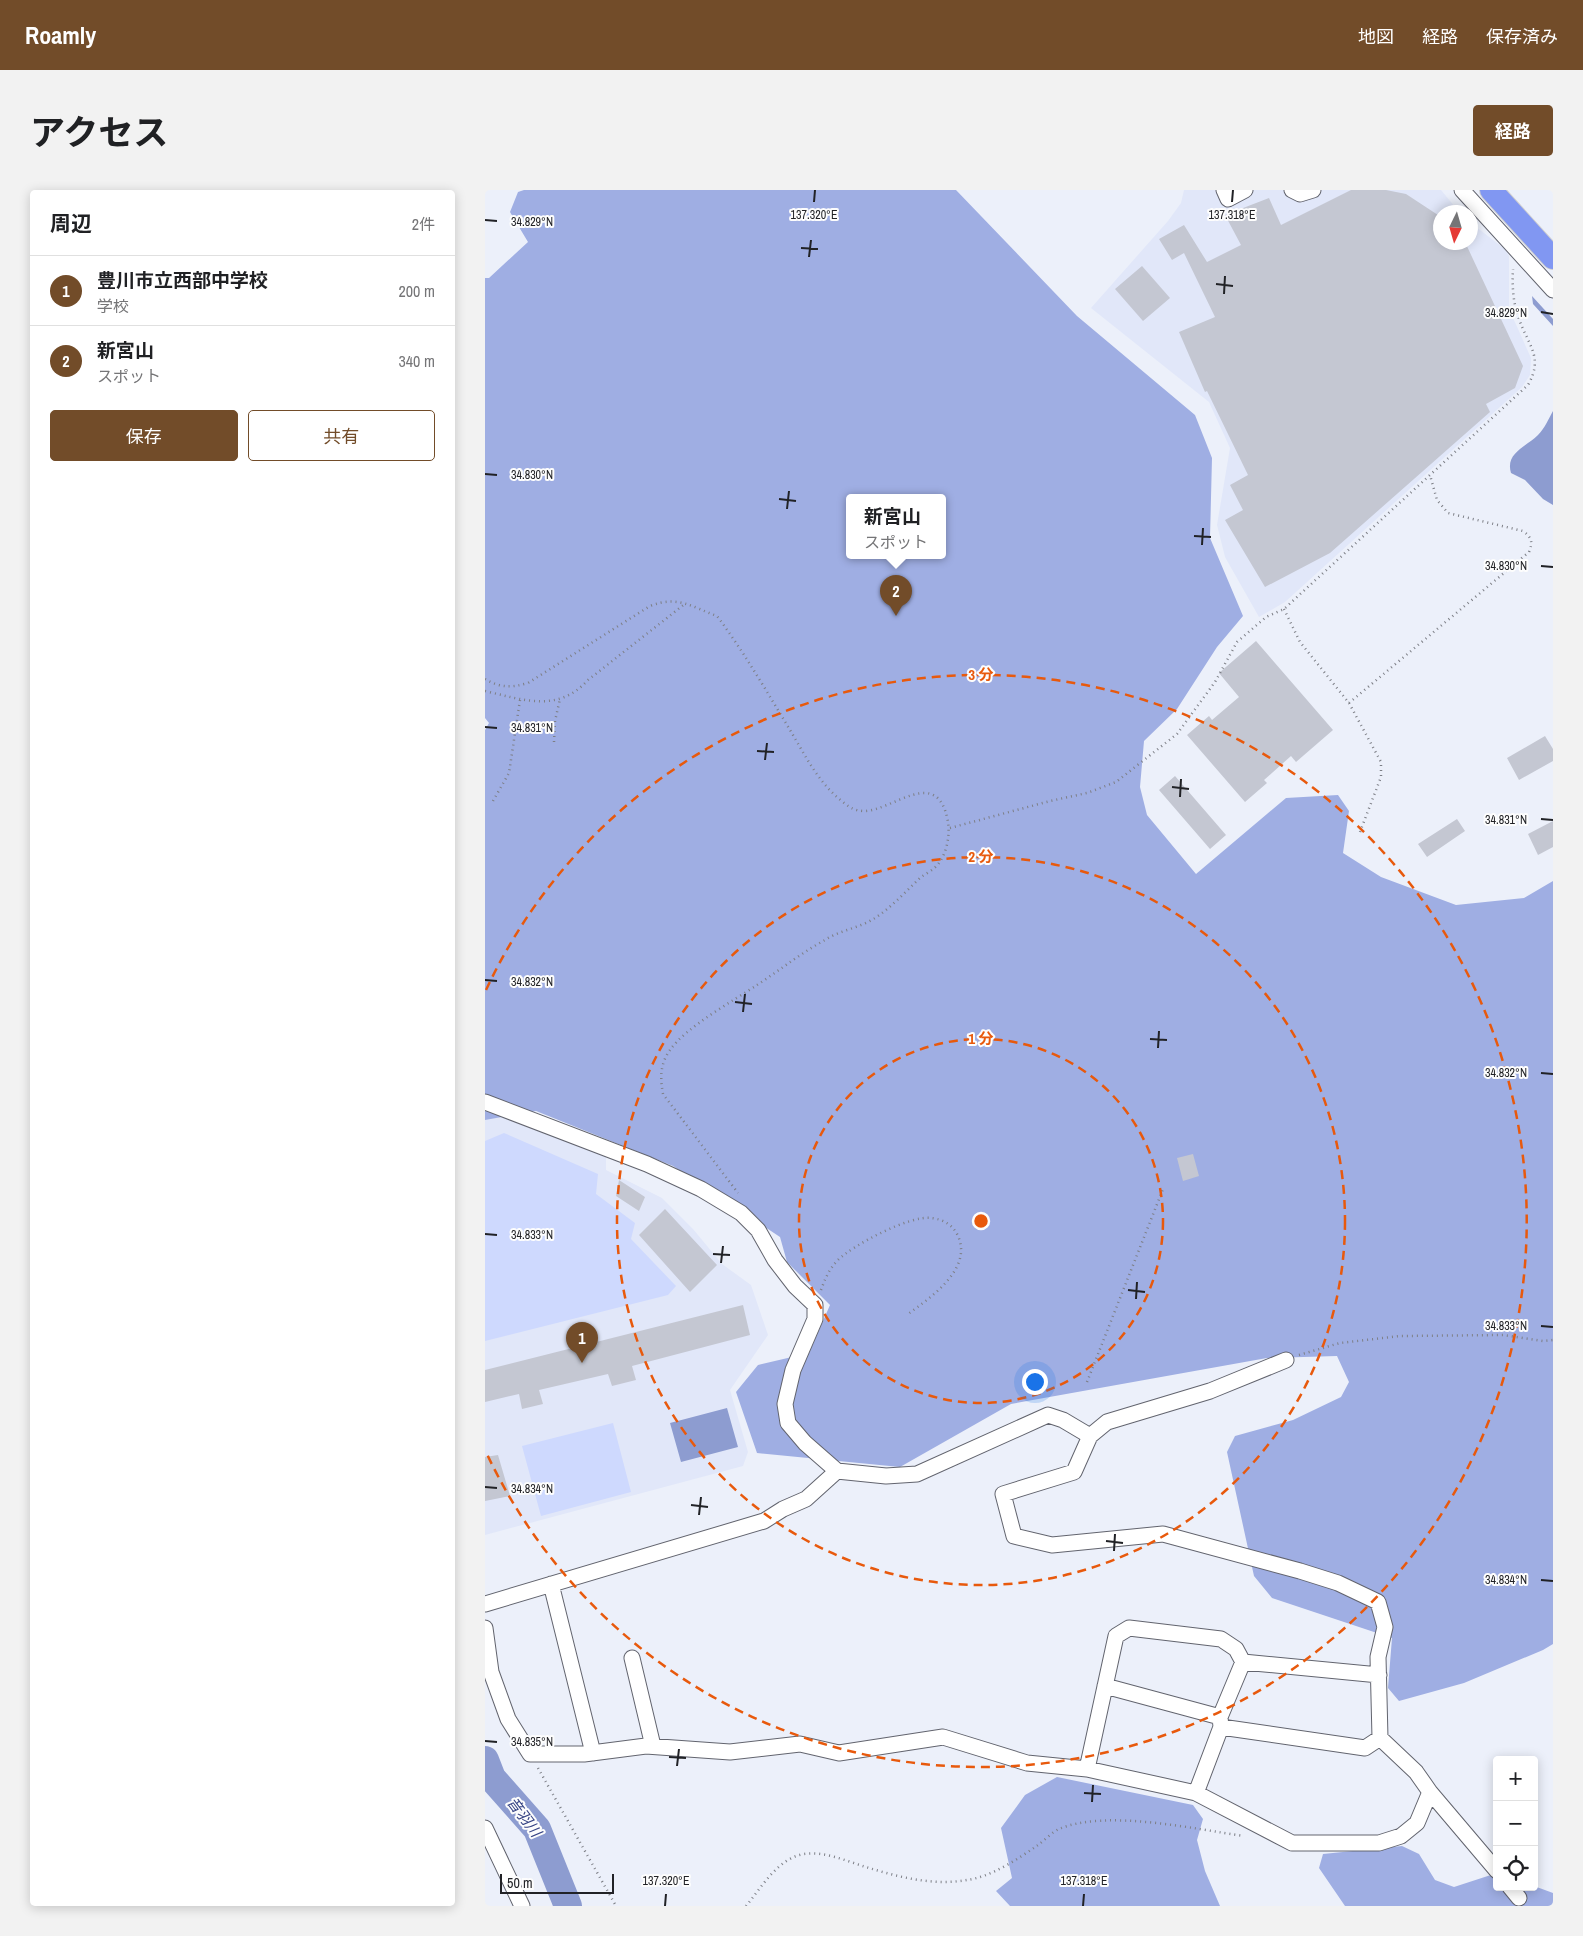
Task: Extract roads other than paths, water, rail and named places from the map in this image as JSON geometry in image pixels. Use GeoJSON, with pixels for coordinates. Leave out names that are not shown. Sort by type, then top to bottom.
{"type":"FeatureCollection","features":[{"type":"Feature","properties":{"kind":"highway"},"geometry":{"type":"LineString","coordinates":[[1491,190],[1553,258]]}},
{"type":"Feature","properties":{"kind":"highway"},"geometry":{"type":"LineString","coordinates":[[1503,190],[1553,245]]}},
{"type":"Feature","properties":{"kind":"street"},"geometry":{"type":"LineString","coordinates":[[1224,190],[1228,199],[1245,190]]}},
{"type":"Feature","properties":{"kind":"street"},"geometry":{"type":"LineString","coordinates":[[1292,190],[1300,194],[1313,190]]}},
{"type":"Feature","properties":{"kind":"street"},"geometry":{"type":"LineString","coordinates":[[1462,190],[1553,290]]}},
{"type":"Feature","properties":{"kind":"street"},"geometry":{"type":"LineString","coordinates":[[485,1102],[647,1164],[701,1189],[741,1212],[758,1230],[775,1260],[795,1286],[815,1305],[815,1319],[793,1370],[785,1404],[788,1423],[805,1443],[837,1471],[886,1476],[917,1474],[1048,1415],[1063,1420],[1090,1436]]}},
{"type":"Feature","properties":{"kind":"street"},"geometry":{"type":"LineString","coordinates":[[1286,1360],[1210,1391],[1107,1422],[1090,1436],[1074,1472],[1003,1494],[1014,1536],[1052,1545],[1163,1534],[1338,1583],[1378,1602],[1385,1627],[1378,1657],[1380,1738],[1416,1772],[1430,1792],[1493,1866]]}},
{"type":"Feature","properties":{"kind":"street"},"geometry":{"type":"LineString","coordinates":[[485,1604],[764,1521],[783,1509],[806,1499],[837,1471]]}},
{"type":"Feature","properties":{"kind":"street"},"geometry":{"type":"LineString","coordinates":[[551,1584],[593,1753]]}},
{"type":"Feature","properties":{"kind":"street"},"geometry":{"type":"LineString","coordinates":[[485,1628],[491,1672],[508,1719],[530,1754],[593,1753],[653,1746],[730,1752],[800,1744],[839,1753],[943,1737],[1027,1763],[1087,1770],[1196,1793],[1292,1843],[1379,1843],[1401,1836],[1417,1823],[1430,1792]]}},
{"type":"Feature","properties":{"kind":"street"},"geometry":{"type":"LineString","coordinates":[[1087,1770],[1117,1636],[1129,1628],[1221,1639],[1236,1649],[1243,1662],[1196,1793]]}},
{"type":"Feature","properties":{"kind":"street"},"geometry":{"type":"LineString","coordinates":[[632,1658],[653,1746]]}},
{"type":"Feature","properties":{"kind":"street"},"geometry":{"type":"LineString","coordinates":[[1243,1662],[1379,1675]]}},
{"type":"Feature","properties":{"kind":"street"},"geometry":{"type":"LineString","coordinates":[[1105,1686],[1220,1722],[1365,1748],[1380,1738]]}},
{"type":"Feature","properties":{"kind":"street"},"geometry":{"type":"LineString","coordinates":[[485,1828],[522,1906]]}},
{"type":"Feature","properties":{"kind":"waterway","name":"音羽川"},"geometry":{"type":"LineString","coordinates":[[485,1760],[492,1778],[537,1829],[568,1906]]}},
{"type":"Feature","properties":{"kind":"place","name":"新宮山"},"geometry":{"type":"Point","coordinates":[896,616]}},
{"type":"Feature","properties":{"kind":"place","name":"豊川市立西部中学校"},"geometry":{"type":"Point","coordinates":[582,1363]}}]}
